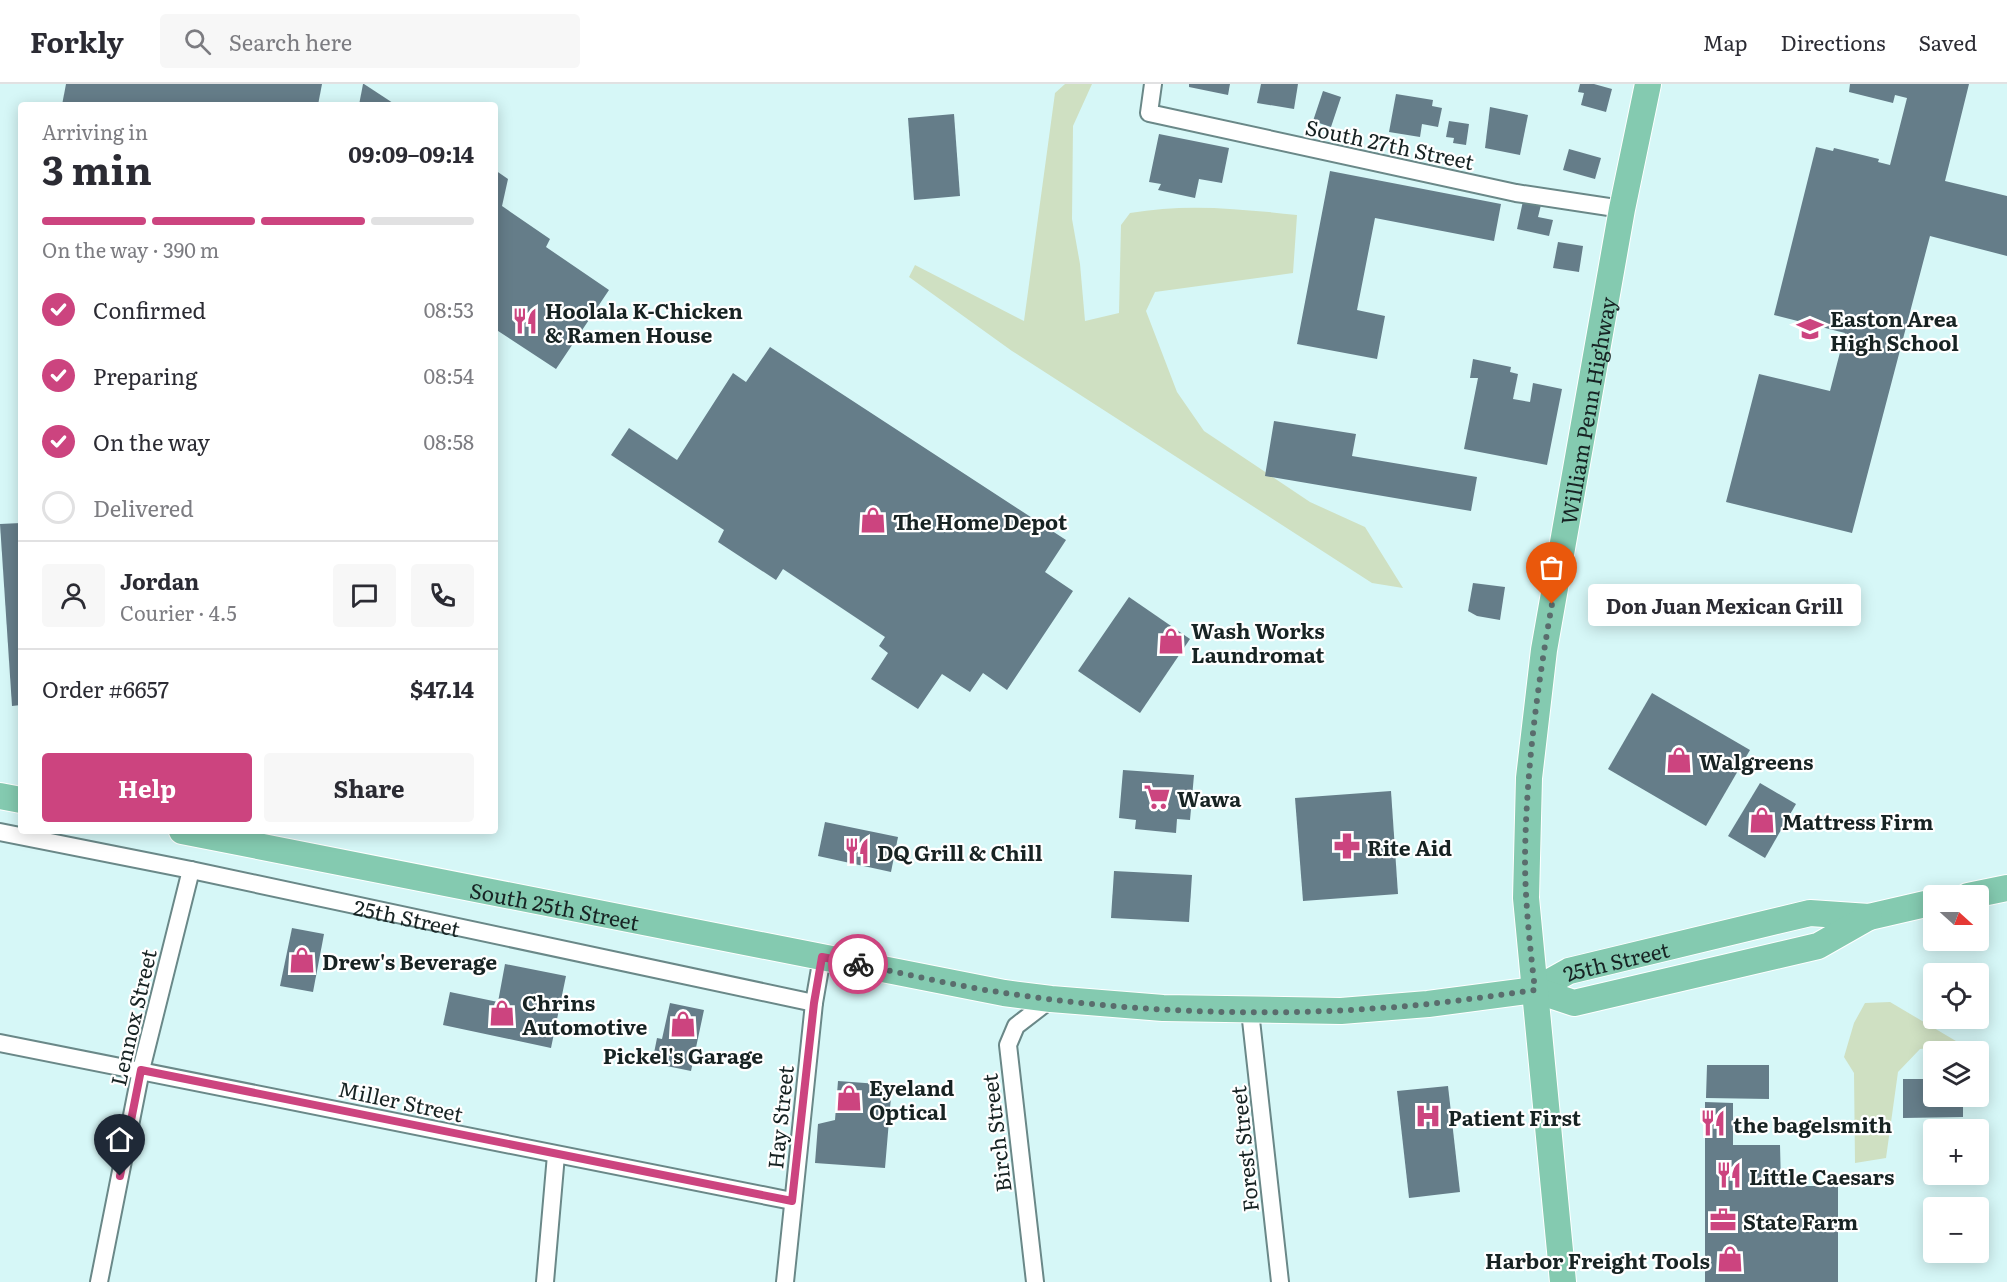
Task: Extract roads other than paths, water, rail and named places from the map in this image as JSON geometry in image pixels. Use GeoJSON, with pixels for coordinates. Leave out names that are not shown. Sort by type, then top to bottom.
{"type":"FeatureCollection","features":[{"type":"Feature","properties":{"kind":"main road","name":"William Penn Highway"},"geometry":{"type":"LineString","coordinates":[[1563,1282],[1525,860],[1535,722],[1544,650],[1622,209],[1648,84]]}},
{"type":"Feature","properties":{"kind":"main road"},"geometry":{"type":"LineString","coordinates":[[0,796],[18,799]]}},
{"type":"Feature","properties":{"kind":"main road","name":"South 25th Street"},"geometry":{"type":"LineString","coordinates":[[195,834],[915,976],[1004,993],[1052,999],[1163,1008],[1250,1011],[1382,1008],[1535,990]]}},
{"type":"Feature","properties":{"kind":"main road"},"geometry":{"type":"LineString","coordinates":[[1989,892],[2007,888]]}},
{"type":"Feature","properties":{"kind":"main road","name":"25th Street"},"geometry":{"type":"LineString","coordinates":[[1535,990],[1574,1003],[1818,946],[1869,917],[1923,905]]}},
{"type":"Feature","properties":{"kind":"main road","name":"25th Street"},"geometry":{"type":"LineString","coordinates":[[1535,990],[1569,971],[1810,913],[1869,917]]}},
{"type":"Feature","properties":{"kind":"street","name":"South 27th Street"},"geometry":{"type":"LineString","coordinates":[[1153,84],[1149,113],[1513,193],[1622,209]]}},
{"type":"Feature","properties":{"kind":"street","name":"25th Street"},"geometry":{"type":"LineString","coordinates":[[0,832],[190,870],[814,1003]]}},
{"type":"Feature","properties":{"kind":"street","name":"Lennox Street"},"geometry":{"type":"LineString","coordinates":[[99,1282],[141,1070],[190,870]]}},
{"type":"Feature","properties":{"kind":"street","name":"Hay Street"},"geometry":{"type":"LineString","coordinates":[[785,1282],[814,1003],[822,957]]}},
{"type":"Feature","properties":{"kind":"street","name":"Birch Street"},"geometry":{"type":"LineString","coordinates":[[1035,1282],[1008,1045],[1016,1026],[1052,999]]}},
{"type":"Feature","properties":{"kind":"street","name":"Forest Street"},"geometry":{"type":"LineString","coordinates":[[1250,1011],[1280,1282]]}},
{"type":"Feature","properties":{"kind":"street","name":"Miller Street"},"geometry":{"type":"LineString","coordinates":[[0,1043],[792,1201]]}},
{"type":"Feature","properties":{"kind":"street"},"geometry":{"type":"LineString","coordinates":[[545,1282],[556,1155]]}},
{"type":"Feature","properties":{"kind":"place","name":"Hoolala K-Chicken & Ramen House"},"geometry":{"type":"Point","coordinates":[525,321]}},
{"type":"Feature","properties":{"kind":"place","name":"Easton Area High School"},"geometry":{"type":"Point","coordinates":[1810,329]}},
{"type":"Feature","properties":{"kind":"place","name":"The Home Depot"},"geometry":{"type":"Point","coordinates":[873,520]}},
{"type":"Feature","properties":{"kind":"place","name":"Don Juan Mexican Grill"},"geometry":{"type":"Point","coordinates":[1552,604]}},
{"type":"Feature","properties":{"kind":"place","name":"Wash Works Laundromat"},"geometry":{"type":"Point","coordinates":[1171,641]}},
{"type":"Feature","properties":{"kind":"place","name":"Walgreens"},"geometry":{"type":"Point","coordinates":[1679,760]}},
{"type":"Feature","properties":{"kind":"place","name":"Wawa"},"geometry":{"type":"Point","coordinates":[1157,797]}},
{"type":"Feature","properties":{"kind":"place","name":"Mattress Firm"},"geometry":{"type":"Point","coordinates":[1762,820]}},
{"type":"Feature","properties":{"kind":"place","name":"Rite Aid"},"geometry":{"type":"Point","coordinates":[1347,846]}},
{"type":"Feature","properties":{"kind":"place","name":"DQ Grill & Chill"},"geometry":{"type":"Point","coordinates":[857,851]}},
{"type":"Feature","properties":{"kind":"place","name":"Drew's Beverage"},"geometry":{"type":"Point","coordinates":[302,960]}},
{"type":"Feature","properties":{"kind":"place","name":"Chrins Automotive"},"geometry":{"type":"Point","coordinates":[502,1013]}},
{"type":"Feature","properties":{"kind":"place","name":"Pickel's Garage"},"geometry":{"type":"Point","coordinates":[683,1024]}},
{"type":"Feature","properties":{"kind":"place","name":"Eyeland Optical"},"geometry":{"type":"Point","coordinates":[849,1098]}},
{"type":"Feature","properties":{"kind":"place","name":"Patient First"},"geometry":{"type":"Point","coordinates":[1428,1116]}},
{"type":"Feature","properties":{"kind":"place","name":"the bagelsmith"},"geometry":{"type":"Point","coordinates":[1713,1123]}},
{"type":"Feature","properties":{"kind":"place","name":"Little Caesars"},"geometry":{"type":"Point","coordinates":[1729,1175]}},
{"type":"Feature","properties":{"kind":"place","name":"State Farm"},"geometry":{"type":"Point","coordinates":[1723,1220]}},
{"type":"Feature","properties":{"kind":"place","name":"Harbor Freight Tools"},"geometry":{"type":"Point","coordinates":[1730,1259]}}]}
